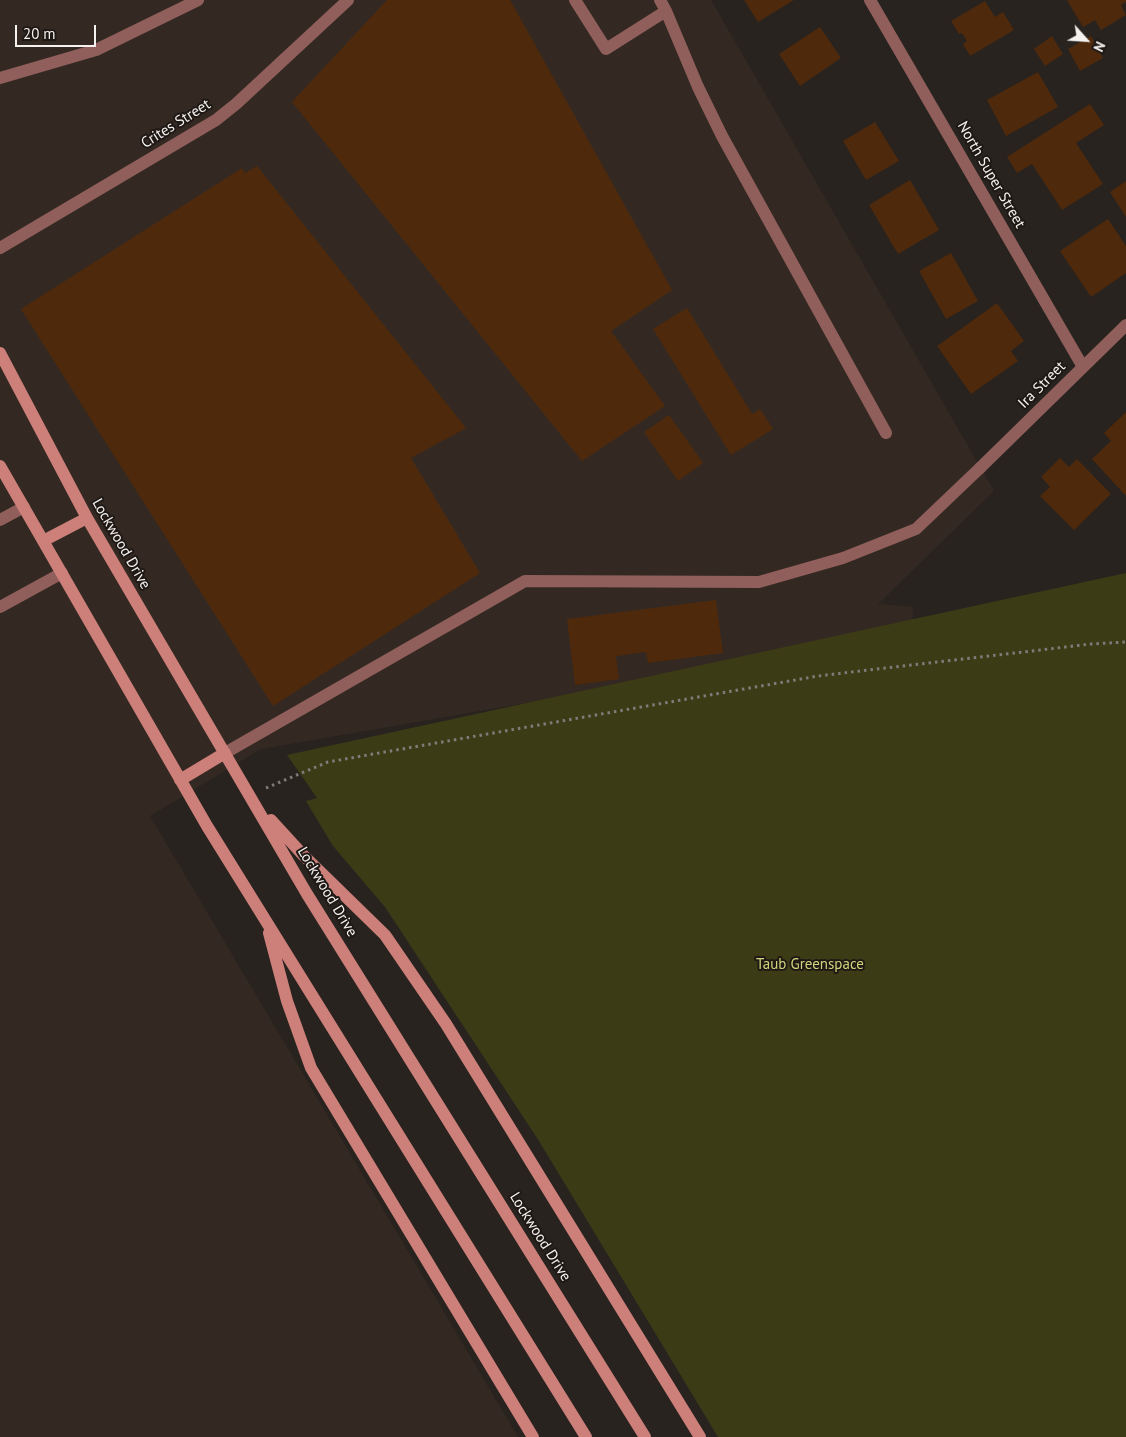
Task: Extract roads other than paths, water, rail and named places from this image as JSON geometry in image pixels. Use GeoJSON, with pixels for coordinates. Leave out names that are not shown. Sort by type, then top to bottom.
{"type":"FeatureCollection","features":[{"type":"Feature","properties":{"kind":"main road","name":"Lockwood Drive"},"geometry":{"type":"LineString","coordinates":[[0,354],[87,518],[307,894],[645,1437]]}},
{"type":"Feature","properties":{"kind":"main road"},"geometry":{"type":"LineString","coordinates":[[0,466],[180,780],[586,1437]]}},
{"type":"Feature","properties":{"kind":"main road"},"geometry":{"type":"LineString","coordinates":[[43,540],[87,518]]}},
{"type":"Feature","properties":{"kind":"main road"},"geometry":{"type":"LineString","coordinates":[[180,780],[225,753]]}},
{"type":"Feature","properties":{"kind":"main road"},"geometry":{"type":"LineString","coordinates":[[251,797],[303,855],[385,935],[446,1024],[700,1437]]}},
{"type":"Feature","properties":{"kind":"main road"},"geometry":{"type":"LineString","coordinates":[[266,921],[287,1001],[311,1068],[533,1437]]}},
{"type":"Feature","properties":{"kind":"street"},"geometry":{"type":"LineString","coordinates":[[0,78],[96,50],[198,0]]}},
{"type":"Feature","properties":{"kind":"street","name":"Crites Street"},"geometry":{"type":"LineString","coordinates":[[0,248],[216,120],[348,0]]}},
{"type":"Feature","properties":{"kind":"street"},"geometry":{"type":"LineString","coordinates":[[574,0],[606,49],[663,6],[698,87],[722,136],[886,433]]}},
{"type":"Feature","properties":{"kind":"street","name":"North Super Street"},"geometry":{"type":"LineString","coordinates":[[870,0],[1083,366]]}},
{"type":"Feature","properties":{"kind":"street","name":"Ira Street"},"geometry":{"type":"LineString","coordinates":[[225,753],[525,580],[759,582],[843,558],[916,530],[1126,325]]}},
{"type":"Feature","properties":{"kind":"street"},"geometry":{"type":"LineString","coordinates":[[0,520],[24,507]]}},
{"type":"Feature","properties":{"kind":"street"},"geometry":{"type":"LineString","coordinates":[[0,607],[62,573]]}},
{"type":"Feature","properties":{"kind":"park label","name":"Taub Greenspace"},"geometry":{"type":"Point","coordinates":[810,965]}}]}
